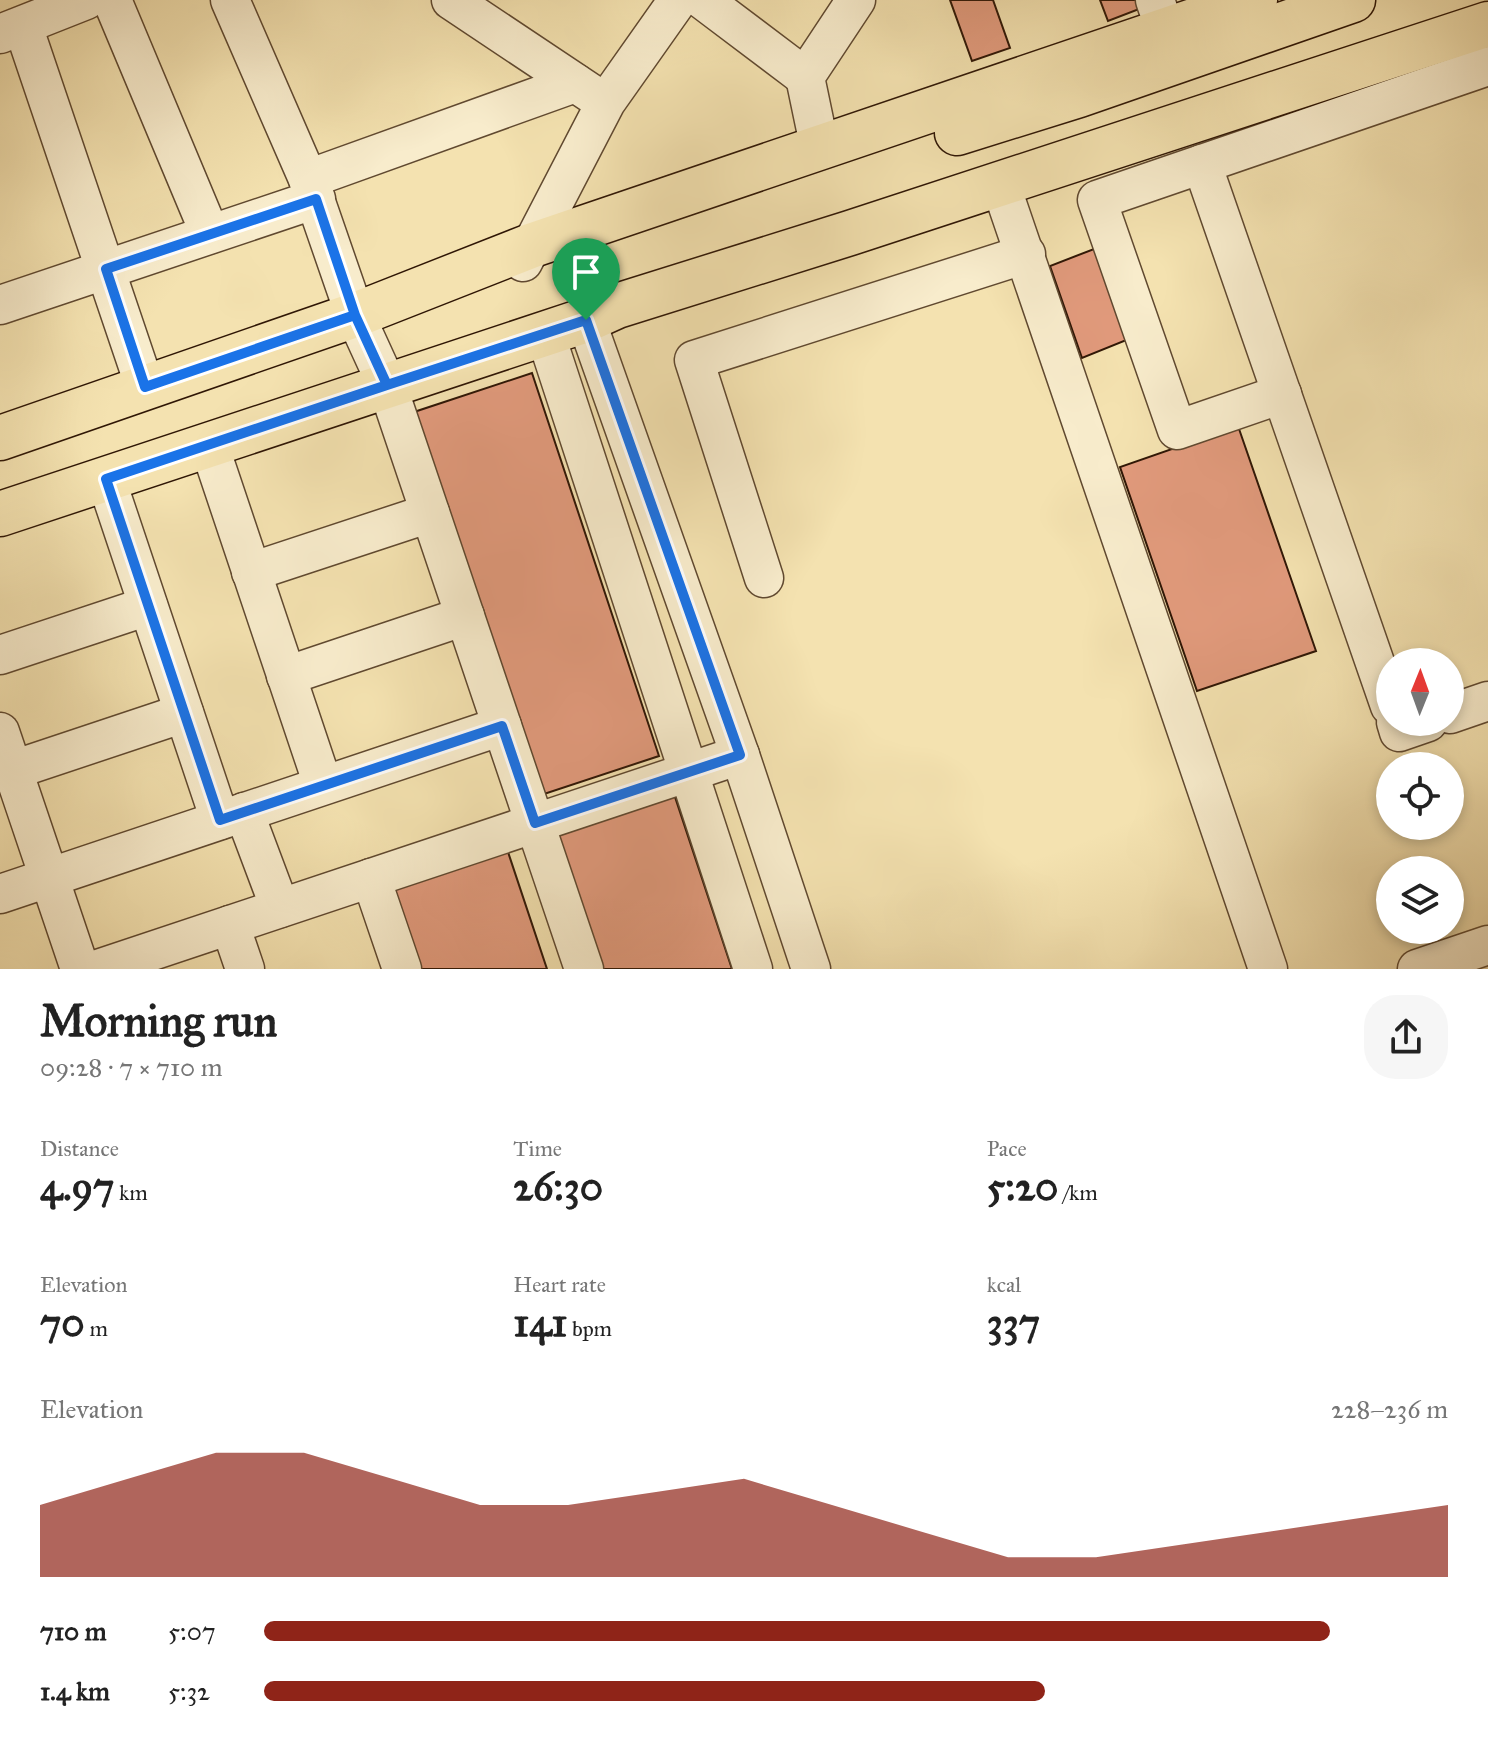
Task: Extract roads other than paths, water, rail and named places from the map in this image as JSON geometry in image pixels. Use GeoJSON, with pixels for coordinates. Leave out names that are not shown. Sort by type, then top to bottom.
{"type":"FeatureCollection","features":[{"type":"Feature","properties":{"kind":"main road"},"geometry":{"type":"LineString","coordinates":[[0,438],[526,257],[820,149],[1160,14],[1255,0]]}},
{"type":"Feature","properties":{"kind":"main road"},"geometry":{"type":"LineString","coordinates":[[526,257],[1079,95],[1353,0]]}},
{"type":"Feature","properties":{"kind":"main road"},"geometry":{"type":"LineString","coordinates":[[601,313],[881,202],[1469,0]]}},
{"type":"Feature","properties":{"kind":"main road"},"geometry":{"type":"LineString","coordinates":[[0,514],[601,313],[1488,24]]}},
{"type":"Feature","properties":{"kind":"street"},"geometry":{"type":"LineString","coordinates":[[86,0],[12,30],[106,269],[145,387]]}},
{"type":"Feature","properties":{"kind":"street"},"geometry":{"type":"LineString","coordinates":[[112,0],[210,234]]}},
{"type":"Feature","properties":{"kind":"street"},"geometry":{"type":"LineString","coordinates":[[230,0],[312,189],[373,308],[387,385],[584,969]]}},
{"type":"Feature","properties":{"kind":"street"},"geometry":{"type":"LineString","coordinates":[[451,0],[590,93]]}},
{"type":"Feature","properties":{"kind":"street"},"geometry":{"type":"LineString","coordinates":[[703,0],[805,77],[820,149]]}},
{"type":"Feature","properties":{"kind":"street"},"geometry":{"type":"LineString","coordinates":[[805,77],[856,0]]}},
{"type":"Feature","properties":{"kind":"street"},"geometry":{"type":"LineString","coordinates":[[526,257],[590,93],[660,6]]}},
{"type":"Feature","properties":{"kind":"street"},"geometry":{"type":"LineString","coordinates":[[1282,394],[1177,430],[1097,200],[1488,66]]}},
{"type":"Feature","properties":{"kind":"street"},"geometry":{"type":"LineString","coordinates":[[0,304],[210,234],[312,189],[590,93]]}},
{"type":"Feature","properties":{"kind":"street"},"geometry":{"type":"LineString","coordinates":[[1202,164],[1376,666]]}},
{"type":"Feature","properties":{"kind":"street"},"geometry":{"type":"LineString","coordinates":[[1000,183],[1268,969]]}},
{"type":"Feature","properties":{"kind":"street"},"geometry":{"type":"LineString","coordinates":[[764,578],[694,360],[1026,254]]}},
{"type":"Feature","properties":{"kind":"street"},"geometry":{"type":"LineString","coordinates":[[601,313],[811,969]]}},
{"type":"Feature","properties":{"kind":"street"},"geometry":{"type":"LineString","coordinates":[[545,333],[753,969]]}},
{"type":"Feature","properties":{"kind":"street"},"geometry":{"type":"LineString","coordinates":[[209,445],[323,785]]}},
{"type":"Feature","properties":{"kind":"street"},"geometry":{"type":"LineString","coordinates":[[106,479],[184,713],[232,816],[280,908]]}},
{"type":"Feature","properties":{"kind":"street"},"geometry":{"type":"LineString","coordinates":[[251,572],[430,513]]}},
{"type":"Feature","properties":{"kind":"street"},"geometry":{"type":"LineString","coordinates":[[0,655],[148,606]]}},
{"type":"Feature","properties":{"kind":"street"},"geometry":{"type":"LineString","coordinates":[[286,676],[465,616]]}},
{"type":"Feature","properties":{"kind":"street"},"geometry":{"type":"LineString","coordinates":[[1464,709],[1488,701]]}},
{"type":"Feature","properties":{"kind":"street"},"geometry":{"type":"LineString","coordinates":[[13,770],[184,713]]}},
{"type":"Feature","properties":{"kind":"street"},"geometry":{"type":"LineString","coordinates":[[0,894],[502,726]]}},
{"type":"Feature","properties":{"kind":"street"},"geometry":{"type":"LineString","coordinates":[[0,732],[49,877],[103,967],[740,755]]}},
{"type":"Feature","properties":{"kind":"street"},"geometry":{"type":"LineString","coordinates":[[371,878],[402,969]]}},
{"type":"Feature","properties":{"kind":"street"},"geometry":{"type":"LineString","coordinates":[[230,925],[245,969]]}},
{"type":"Feature","properties":{"kind":"street"},"geometry":{"type":"LineString","coordinates":[[1417,969],[1488,945]]}}]}
